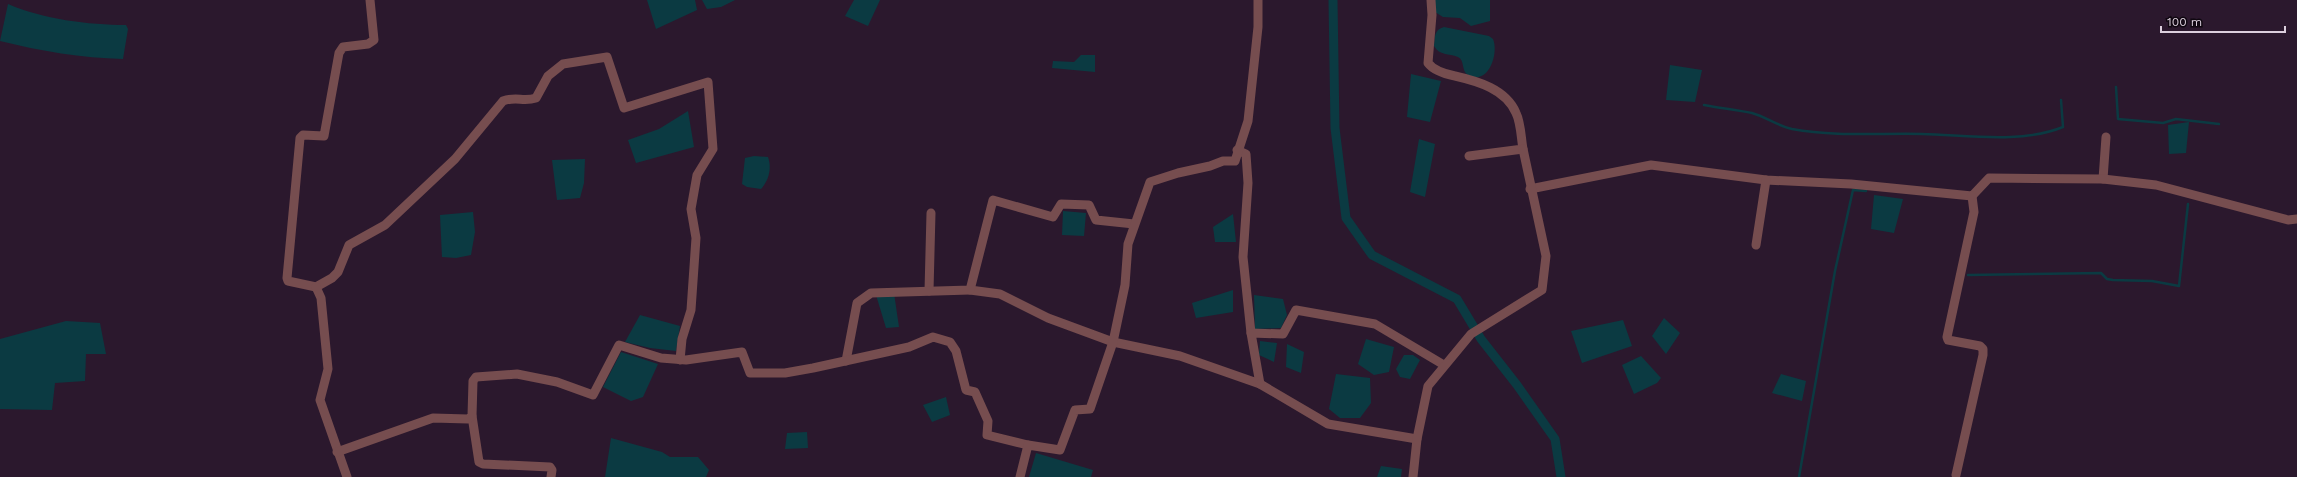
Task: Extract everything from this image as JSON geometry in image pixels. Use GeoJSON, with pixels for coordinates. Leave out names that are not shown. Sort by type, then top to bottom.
{"type":"FeatureCollection","features":[{"type":"Feature","properties":{"kind":"street"},"geometry":{"type":"LineString","coordinates":[[370,0],[374,40],[368,44],[343,47],[339,53],[326,132],[324,136],[303,135],[300,138],[287,278],[288,281],[316,286],[338,272],[348,245],[385,225],[455,159],[503,101],[513,97],[529,100],[536,98],[548,76],[563,64],[607,57],[624,108],[708,82],[713,149],[697,176],[691,208],[696,238],[691,310],[682,339],[680,360]]}},
{"type":"Feature","properties":{"kind":"street"},"geometry":{"type":"LineString","coordinates":[[551,477],[552,470],[550,467],[483,464],[479,462],[472,416],[473,381],[476,377],[517,374],[558,382],[593,395],[619,345],[661,358],[680,360],[742,352],[750,373],[785,372],[909,347],[933,336],[950,342],[956,351],[966,390],[975,392],[988,421],[987,435],[1028,445],[1060,450],[1076,410],[1090,409],[1114,342],[1125,285],[1128,244],[1150,182],[1224,161],[1235,161],[1237,150],[1248,121],[1258,27],[1258,0]]}},
{"type":"Feature","properties":{"kind":"street"},"geometry":{"type":"LineString","coordinates":[[1413,477],[1417,439],[1428,386],[1471,334],[1542,290],[1546,256],[1530,189],[1516,112],[1502,94],[1476,80],[1448,74],[1431,68],[1428,63],[1432,15],[1431,0]]}},
{"type":"Feature","properties":{"kind":"street"},"geometry":{"type":"LineString","coordinates":[[2104,179],[2106,137]]}},
{"type":"Feature","properties":{"kind":"street"},"geometry":{"type":"LineString","coordinates":[[1469,156],[1523,149]]}},
{"type":"Feature","properties":{"kind":"street"},"geometry":{"type":"LineString","coordinates":[[1237,150],[1246,154],[1248,183],[1243,257],[1251,333],[1260,384]]}},
{"type":"Feature","properties":{"kind":"street"},"geometry":{"type":"LineString","coordinates":[[1530,189],[1651,165],[1766,180],[1850,184],[1972,196]]}},
{"type":"Feature","properties":{"kind":"street"},"geometry":{"type":"LineString","coordinates":[[1972,196],[1989,178],[2104,179],[2156,185],[2288,220],[2297,219]]}},
{"type":"Feature","properties":{"kind":"street"},"geometry":{"type":"LineString","coordinates":[[1756,245],[1766,180]]}},
{"type":"Feature","properties":{"kind":"street"},"geometry":{"type":"LineString","coordinates":[[1956,475],[1983,355],[1983,349],[1980,346],[1948,340],[1947,337],[1974,212],[1972,196]]}},
{"type":"Feature","properties":{"kind":"street"},"geometry":{"type":"LineString","coordinates":[[970,290],[993,200],[1053,217],[1061,204],[1089,205],[1096,220],[1134,224]]}},
{"type":"Feature","properties":{"kind":"street"},"geometry":{"type":"LineString","coordinates":[[929,291],[931,213]]}},
{"type":"Feature","properties":{"kind":"street"},"geometry":{"type":"LineString","coordinates":[[316,286],[321,298],[328,369],[320,400],[347,477]]}},
{"type":"Feature","properties":{"kind":"street"},"geometry":{"type":"LineString","coordinates":[[846,360],[857,303],[871,293],[970,290],[1000,294],[1048,318],[1114,342],[1180,356],[1260,384],[1328,424],[1417,439]]}},
{"type":"Feature","properties":{"kind":"street"},"geometry":{"type":"LineString","coordinates":[[1251,333],[1283,334],[1296,310],[1375,324],[1444,365]]}},
{"type":"Feature","properties":{"kind":"street"},"geometry":{"type":"LineString","coordinates":[[337,452],[433,418],[468,419],[472,416]]}},
{"type":"Feature","properties":{"kind":"street"},"geometry":{"type":"LineString","coordinates":[[1020,477],[1028,445]]}},
{"type":"Feature","properties":{"kind":"shaded area"},"geometry":{"type":"Polygon","coordinates":[[[647,0],[695,0],[697,10],[656,29],[647,0]]]}},
{"type":"Feature","properties":{"kind":"shaded area"},"geometry":{"type":"Polygon","coordinates":[[[702,0],[735,0],[721,7],[707,9],[702,0]]]}},
{"type":"Feature","properties":{"kind":"shaded area"},"geometry":{"type":"Polygon","coordinates":[[[854,0],[880,0],[868,26],[845,16],[854,0]]]}},
{"type":"Feature","properties":{"kind":"shaded area"},"geometry":{"type":"Polygon","coordinates":[[[1435,0],[1490,0],[1490,21],[1471,26],[1460,18],[1443,17],[1435,12],[1435,0]]]}},
{"type":"Feature","properties":{"kind":"shaded area"},"geometry":{"type":"Polygon","coordinates":[[[8,4],[36,14],[66,20],[97,24],[126,25],[128,29],[123,59],[61,53],[0,41],[8,4]]]}},
{"type":"Feature","properties":{"kind":"shaded area"},"geometry":{"type":"Polygon","coordinates":[[[1444,27],[1489,36],[1493,39],[1495,52],[1491,66],[1487,72],[1482,76],[1475,77],[1468,75],[1464,71],[1460,58],[1442,53],[1436,49],[1434,46],[1436,34],[1438,30],[1444,27]]]}},
{"type":"Feature","properties":{"kind":"shaded area"},"geometry":{"type":"Polygon","coordinates":[[[1081,55],[1095,55],[1095,72],[1052,68],[1053,61],[1074,62],[1081,55]]]}},
{"type":"Feature","properties":{"kind":"shaded area"},"geometry":{"type":"Polygon","coordinates":[[[1670,65],[1702,70],[1695,102],[1666,100],[1670,65]]]}},
{"type":"Feature","properties":{"kind":"shaded area"},"geometry":{"type":"Polygon","coordinates":[[[1411,74],[1441,81],[1430,122],[1407,117],[1411,74]]]}},
{"type":"Feature","properties":{"kind":"shaded area"},"geometry":{"type":"Polygon","coordinates":[[[688,111],[694,147],[636,163],[628,140],[659,129],[688,111]]]}},
{"type":"Feature","properties":{"kind":"shaded area"},"geometry":{"type":"Polygon","coordinates":[[[2189,122],[2186,153],[2169,154],[2168,125],[2189,122]]]}},
{"type":"Feature","properties":{"kind":"shaded area"},"geometry":{"type":"Polygon","coordinates":[[[1419,139],[1435,144],[1425,197],[1410,192],[1419,139]]]}},
{"type":"Feature","properties":{"kind":"shaded area"},"geometry":{"type":"Polygon","coordinates":[[[754,156],[768,157],[770,165],[766,182],[761,189],[747,187],[742,184],[745,158],[754,156]]]}},
{"type":"Feature","properties":{"kind":"shaded area"},"geometry":{"type":"Polygon","coordinates":[[[585,159],[584,183],[580,198],[557,200],[552,160],[585,159]]]}},
{"type":"Feature","properties":{"kind":"shaded area"},"geometry":{"type":"Polygon","coordinates":[[[1874,195],[1903,199],[1894,233],[1871,229],[1874,195]]]}},
{"type":"Feature","properties":{"kind":"shaded area"},"geometry":{"type":"Polygon","coordinates":[[[1063,211],[1086,213],[1084,236],[1062,235],[1063,211]]]}},
{"type":"Feature","properties":{"kind":"shaded area"},"geometry":{"type":"Polygon","coordinates":[[[473,212],[475,232],[471,255],[456,258],[442,257],[440,215],[473,212]]]}},
{"type":"Feature","properties":{"kind":"shaded area"},"geometry":{"type":"Polygon","coordinates":[[[1233,214],[1236,242],[1215,242],[1213,227],[1233,214]]]}},
{"type":"Feature","properties":{"kind":"shaded area"},"geometry":{"type":"Polygon","coordinates":[[[1233,290],[1233,312],[1196,318],[1192,303],[1233,290]]]}},
{"type":"Feature","properties":{"kind":"shaded area"},"geometry":{"type":"Polygon","coordinates":[[[894,293],[899,327],[886,328],[876,295],[894,293]]]}},
{"type":"Feature","properties":{"kind":"shaded area"},"geometry":{"type":"Polygon","coordinates":[[[1254,295],[1283,299],[1287,315],[1281,328],[1255,329],[1254,295]]]}},
{"type":"Feature","properties":{"kind":"shaded area"},"geometry":{"type":"Polygon","coordinates":[[[640,315],[680,326],[676,351],[650,348],[625,342],[640,315]]]}},
{"type":"Feature","properties":{"kind":"shaded area"},"geometry":{"type":"Polygon","coordinates":[[[1664,318],[1680,333],[1666,354],[1652,336],[1664,318]]]}},
{"type":"Feature","properties":{"kind":"shaded area"},"geometry":{"type":"Polygon","coordinates":[[[1623,320],[1632,346],[1582,363],[1571,331],[1623,320]]]}},
{"type":"Feature","properties":{"kind":"shaded area"},"geometry":{"type":"Polygon","coordinates":[[[66,321],[100,323],[106,354],[86,354],[85,381],[55,383],[52,410],[0,409],[0,339],[66,321]]]}},
{"type":"Feature","properties":{"kind":"shaded area"},"geometry":{"type":"Polygon","coordinates":[[[1366,339],[1394,347],[1389,372],[1374,375],[1358,364],[1366,339]]]}},
{"type":"Feature","properties":{"kind":"shaded area"},"geometry":{"type":"Polygon","coordinates":[[[1260,341],[1277,343],[1274,362],[1259,355],[1260,341]]]}},
{"type":"Feature","properties":{"kind":"shaded area"},"geometry":{"type":"Polygon","coordinates":[[[1287,344],[1304,352],[1301,373],[1286,367],[1287,344]]]}},
{"type":"Feature","properties":{"kind":"shaded area"},"geometry":{"type":"Polygon","coordinates":[[[621,352],[658,364],[643,397],[631,401],[603,387],[621,352]]]}},
{"type":"Feature","properties":{"kind":"shaded area"},"geometry":{"type":"Polygon","coordinates":[[[1404,355],[1413,355],[1420,360],[1410,379],[1400,377],[1396,369],[1404,355]]]}},
{"type":"Feature","properties":{"kind":"shaded area"},"geometry":{"type":"Polygon","coordinates":[[[1641,356],[1661,378],[1657,383],[1634,394],[1622,365],[1641,356]]]}},
{"type":"Feature","properties":{"kind":"shaded area"},"geometry":{"type":"Polygon","coordinates":[[[1336,374],[1370,378],[1371,403],[1360,418],[1340,418],[1329,409],[1336,374]]]}},
{"type":"Feature","properties":{"kind":"shaded area"},"geometry":{"type":"Polygon","coordinates":[[[1781,374],[1806,381],[1802,401],[1772,393],[1781,374]]]}},
{"type":"Feature","properties":{"kind":"shaded area"},"geometry":{"type":"Polygon","coordinates":[[[946,397],[950,415],[932,422],[923,405],[946,397]]]}},
{"type":"Feature","properties":{"kind":"shaded area"},"geometry":{"type":"Polygon","coordinates":[[[807,432],[808,448],[785,449],[787,433],[807,432]]]}},
{"type":"Feature","properties":{"kind":"shaded area"},"geometry":{"type":"Polygon","coordinates":[[[611,438],[662,452],[670,457],[698,457],[709,470],[706,477],[605,477],[611,438]]]}},
{"type":"Feature","properties":{"kind":"shaded area"},"geometry":{"type":"Polygon","coordinates":[[[1036,453],[1093,470],[1091,477],[1029,477],[1036,453]]]}},
{"type":"Feature","properties":{"kind":"shaded area"},"geometry":{"type":"Polygon","coordinates":[[[1381,466],[1402,469],[1401,477],[1377,477],[1381,466]]]}},
{"type":"Feature","properties":{"kind":"waterway"},"geometry":{"type":"LineString","coordinates":[[1333,0],[1335,128],[1346,218],[1372,255],[1457,299],[1481,339],[1517,385],[1555,439],[1561,477]]}},
{"type":"Feature","properties":{"kind":"waterway"},"geometry":{"type":"LineString","coordinates":[[2116,87],[2118,119],[2163,123],[2176,119],[2219,124]]}},
{"type":"Feature","properties":{"kind":"waterway"},"geometry":{"type":"LineString","coordinates":[[1704,105],[1752,113],[1787,128],[1825,133],[2012,137],[2047,132],[2063,127],[2061,100]]}},
{"type":"Feature","properties":{"kind":"waterway"},"geometry":{"type":"LineString","coordinates":[[1799,477],[1835,271],[1853,190],[1866,191]]}},
{"type":"Feature","properties":{"kind":"waterway"},"geometry":{"type":"LineString","coordinates":[[1968,275],[2101,273],[2107,279],[2152,281],[2179,286],[2188,204]]}}]}
